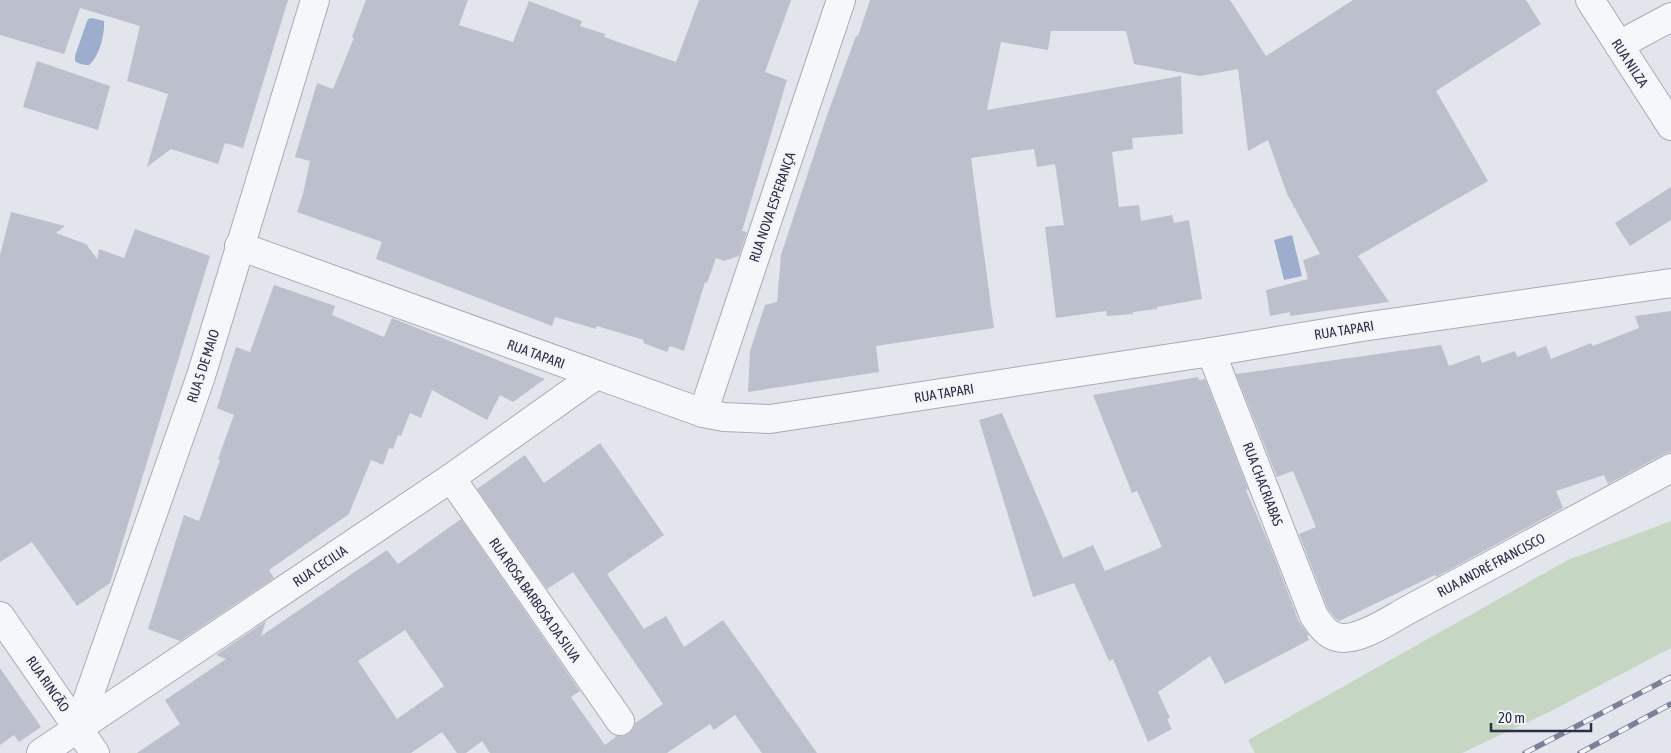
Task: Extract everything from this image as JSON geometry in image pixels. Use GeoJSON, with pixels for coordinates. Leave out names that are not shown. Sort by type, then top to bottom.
{"type":"FeatureCollection","features":[{"type":"Feature","properties":{"kind":"street","name":"RUA 5 DE MAIO"},"geometry":{"type":"LineString","coordinates":[[78,728],[201,376],[315,0]]}},
{"type":"Feature","properties":{"kind":"street","name":"RUA NOVA ESPERANÇA"},"geometry":{"type":"LineString","coordinates":[[702,413],[841,0]]}},
{"type":"Feature","properties":{"kind":"street","name":"RUA NILZA"},"geometry":{"type":"LineString","coordinates":[[1590,0],[1671,126]]}},
{"type":"Feature","properties":{"kind":"street"},"geometry":{"type":"LineString","coordinates":[[1619,45],[1671,17]]}},
{"type":"Feature","properties":{"kind":"street","name":"RUA TAPARI"},"geometry":{"type":"LineString","coordinates":[[240,246],[702,413],[724,417],[770,419],[1212,352],[1362,327],[1671,283]]}},
{"type":"Feature","properties":{"kind":"street","name":"RUA CHACRIABAS"},"geometry":{"type":"LineString","coordinates":[[1212,352],[1314,616]]}},
{"type":"Feature","properties":{"kind":"street","name":"RUA CECILIA"},"geometry":{"type":"LineString","coordinates":[[41,753],[451,478],[596,375]]}},
{"type":"Feature","properties":{"kind":"street","name":"RUA ANDRÉ FRANCISCO"},"geometry":{"type":"LineString","coordinates":[[1314,616],[1322,628],[1331,636],[1350,638],[1375,629],[1671,468]]}},
{"type":"Feature","properties":{"kind":"street","name":"RUA ROSA BARBOSA DA SILVA"},"geometry":{"type":"LineString","coordinates":[[451,478],[620,721]]}},
{"type":"Feature","properties":{"kind":"street","name":"RUA RINCÃO"},"geometry":{"type":"LineString","coordinates":[[0,616],[95,753]]}},
{"type":"Feature","properties":{"kind":"green space"},"geometry":{"type":"Polygon","coordinates":[[[1671,521],[1671,648],[1549,712],[1462,753],[1255,753],[1248,740],[1568,560],[1671,521]]]}},
{"type":"Feature","properties":{"kind":"water"},"geometry":{"type":"Polygon","coordinates":[[[88,19],[104,21],[102,39],[93,61],[89,65],[81,64],[75,61],[75,56],[88,19]]]}},
{"type":"Feature","properties":{"kind":"water"},"geometry":{"type":"Polygon","coordinates":[[[1292,235],[1302,276],[1284,280],[1274,240],[1292,235]]]}},
{"type":"Feature","properties":{"kind":"building"},"geometry":{"type":"Polygon","coordinates":[[[0,0],[288,0],[243,148],[225,143],[218,164],[171,149],[147,167],[168,94],[127,81],[140,26],[80,8],[64,54],[0,35],[0,0]]]}},
{"type":"Feature","properties":{"kind":"building"},"geometry":{"type":"Polygon","coordinates":[[[366,0],[468,0],[459,25],[513,42],[529,1],[582,21],[580,26],[605,34],[604,37],[676,62],[699,0],[791,0],[765,72],[787,80],[742,231],[747,232],[739,256],[724,261],[716,258],[707,283],[705,282],[684,351],[670,346],[667,352],[643,343],[644,340],[597,326],[596,329],[555,317],[552,326],[376,259],[382,242],[297,212],[310,161],[295,157],[317,83],[333,89],[354,38],[352,37],[366,0]]]}},
{"type":"Feature","properties":{"kind":"building"},"geometry":{"type":"Polygon","coordinates":[[[870,0],[1230,0],[1266,56],[1353,0],[1526,0],[1541,24],[1436,91],[1488,181],[1358,256],[1389,302],[1290,316],[1290,312],[1270,316],[1266,290],[1308,279],[1303,260],[1320,254],[1287,194],[1268,140],[1248,151],[1238,69],[1200,76],[1134,64],[1126,31],[1051,31],[1048,50],[1001,42],[987,110],[1181,76],[1183,134],[1132,138],[1133,149],[1112,152],[1119,207],[1139,205],[1141,221],[1172,215],[1174,223],[1189,220],[1202,299],[1133,312],[1133,314],[1107,316],[1106,311],[1056,318],[1045,227],[1064,225],[1055,164],[1037,167],[1034,149],[971,158],[994,328],[876,346],[879,372],[748,392],[750,351],[765,305],[777,302],[781,255],[827,115],[870,0]]]}},
{"type":"Feature","properties":{"kind":"building"},"geometry":{"type":"Polygon","coordinates":[[[37,61],[110,86],[98,130],[23,107],[37,61]]]}},
{"type":"Feature","properties":{"kind":"building"},"geometry":{"type":"Polygon","coordinates":[[[1671,187],[1671,220],[1630,246],[1615,223],[1671,187]]]}},
{"type":"Feature","properties":{"kind":"building"},"geometry":{"type":"Polygon","coordinates":[[[11,212],[65,226],[56,233],[86,244],[97,259],[99,249],[124,258],[135,229],[210,256],[110,583],[77,606],[32,542],[0,562],[0,255],[11,212]]]}},
{"type":"Feature","properties":{"kind":"building"},"geometry":{"type":"Polygon","coordinates":[[[274,285],[335,306],[332,315],[384,337],[392,318],[545,379],[513,402],[500,395],[487,420],[432,390],[421,418],[410,413],[401,436],[398,435],[393,449],[389,448],[383,465],[371,460],[349,514],[269,570],[274,578],[180,641],[148,629],[184,515],[199,521],[220,460],[218,459],[234,415],[217,408],[236,347],[250,352],[274,285]]]}},
{"type":"Feature","properties":{"kind":"building"},"geometry":{"type":"Polygon","coordinates":[[[1671,311],[1671,452],[1608,484],[1604,475],[1556,491],[1563,508],[1436,577],[1435,575],[1339,621],[1335,618],[1328,609],[1299,534],[1316,527],[1293,471],[1277,477],[1236,374],[1441,345],[1449,366],[1479,355],[1482,363],[1515,351],[1517,357],[1546,346],[1551,359],[1591,343],[1593,346],[1639,328],[1635,316],[1671,311]]]}},
{"type":"Feature","properties":{"kind":"building"},"geometry":{"type":"Polygon","coordinates":[[[1198,377],[1199,380],[1205,379],[1248,489],[1246,490],[1299,622],[1309,635],[1307,636],[1309,640],[1225,684],[1210,656],[1158,692],[1170,718],[1167,719],[1172,729],[1148,742],[1113,659],[1109,661],[1074,583],[1033,597],[979,420],[1002,413],[1063,558],[1093,545],[1105,571],[1162,547],[1137,491],[1132,493],[1093,395],[1198,377]]]}},
{"type":"Feature","properties":{"kind":"building"},"geometry":{"type":"Polygon","coordinates":[[[600,443],[664,535],[607,574],[644,629],[666,616],[684,647],[723,620],[817,753],[762,753],[735,715],[714,730],[710,724],[667,753],[490,753],[482,741],[466,753],[457,753],[442,732],[411,753],[137,753],[180,724],[165,700],[226,659],[216,655],[266,621],[261,636],[387,550],[398,564],[461,519],[580,691],[571,697],[605,745],[617,736],[628,734],[634,728],[635,723],[663,704],[573,572],[547,589],[477,489],[525,455],[544,483],[600,443]],[[405,630],[358,661],[397,719],[444,686],[405,630]]]}},
{"type":"Feature","properties":{"kind":"building"},"geometry":{"type":"Polygon","coordinates":[[[0,668],[41,727],[19,742],[14,735],[0,745],[0,668]]]}},
{"type":"Feature","properties":{"kind":"railway"},"geometry":{"type":"LineString","coordinates":[[1525,753],[1671,677]]}},
{"type":"Feature","properties":{"kind":"railway"},"geometry":{"type":"LineString","coordinates":[[1580,753],[1671,704]]}}]}
